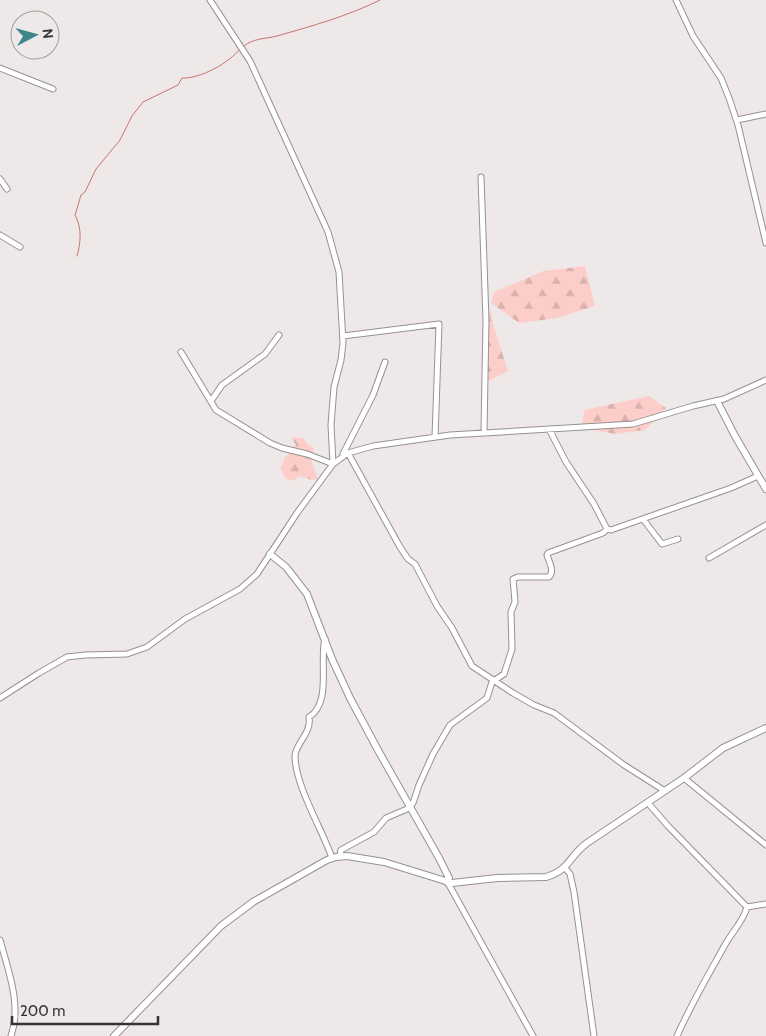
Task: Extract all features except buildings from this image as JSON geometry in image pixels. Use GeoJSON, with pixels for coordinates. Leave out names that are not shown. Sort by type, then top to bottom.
{"type":"FeatureCollection","features":[{"type":"Feature","properties":{"kind":"street"},"geometry":{"type":"LineString","coordinates":[[210,0],[250,61],[328,232],[339,272],[343,336],[330,426],[333,464]]}},
{"type":"Feature","properties":{"kind":"street"},"geometry":{"type":"LineString","coordinates":[[676,0],[693,36],[721,78],[737,120],[766,243]]}},
{"type":"Feature","properties":{"kind":"street"},"geometry":{"type":"LineString","coordinates":[[0,68],[53,89]]}},
{"type":"Feature","properties":{"kind":"street"},"geometry":{"type":"LineString","coordinates":[[737,120],[766,114]]}},
{"type":"Feature","properties":{"kind":"street"},"geometry":{"type":"LineString","coordinates":[[480,176],[486,320],[484,432]]}},
{"type":"Feature","properties":{"kind":"street"},"geometry":{"type":"LineString","coordinates":[[0,179],[8,189]]}},
{"type":"Feature","properties":{"kind":"street"},"geometry":{"type":"LineString","coordinates":[[0,235],[20,247]]}},
{"type":"Feature","properties":{"kind":"street"},"geometry":{"type":"LineString","coordinates":[[343,336],[439,324],[435,437]]}},
{"type":"Feature","properties":{"kind":"street"},"geometry":{"type":"LineString","coordinates":[[211,401],[222,386],[265,354],[279,335]]}},
{"type":"Feature","properties":{"kind":"street"},"geometry":{"type":"LineString","coordinates":[[180,352],[216,410],[270,443],[333,464]]}},
{"type":"Feature","properties":{"kind":"street"},"geometry":{"type":"LineString","coordinates":[[342,457],[373,395],[385,362]]}},
{"type":"Feature","properties":{"kind":"street"},"geometry":{"type":"LineString","coordinates":[[0,698],[66,657],[127,654],[147,648],[185,619],[246,585],[257,574],[333,464],[348,453],[373,446],[435,437],[484,432],[632,424],[717,401],[740,393],[766,380]]}},
{"type":"Feature","properties":{"kind":"street"},"geometry":{"type":"LineString","coordinates":[[717,401],[766,489]]}},
{"type":"Feature","properties":{"kind":"street"},"geometry":{"type":"LineString","coordinates":[[549,428],[566,462],[594,504],[607,529]]}},
{"type":"Feature","properties":{"kind":"street"},"geometry":{"type":"LineString","coordinates":[[348,453],[400,547],[415,564],[472,666],[523,699],[554,713],[624,765],[665,791]]}},
{"type":"Feature","properties":{"kind":"street"},"geometry":{"type":"LineString","coordinates":[[340,856],[341,850],[358,838],[374,832],[386,818],[408,809],[415,801],[423,777],[450,725],[487,698],[492,682],[504,674],[512,649],[511,612],[515,602],[513,579],[518,577],[549,577],[552,574],[552,569],[548,553],[603,533],[607,529],[611,530],[643,519],[731,488],[758,476]]}},
{"type":"Feature","properties":{"kind":"street"},"geometry":{"type":"LineString","coordinates":[[643,519],[662,544],[678,539]]}},
{"type":"Feature","properties":{"kind":"street"},"geometry":{"type":"LineString","coordinates":[[709,558],[766,526]]}},
{"type":"Feature","properties":{"kind":"street"},"geometry":{"type":"LineString","coordinates":[[270,554],[286,567],[307,594],[332,659],[350,698],[446,871],[449,878],[448,883],[533,1036]]}},
{"type":"Feature","properties":{"kind":"street"},"geometry":{"type":"LineString","coordinates":[[325,638],[322,694],[317,710],[309,717],[308,728],[295,754],[297,769],[305,794],[332,858]]}},
{"type":"Feature","properties":{"kind":"street"},"geometry":{"type":"LineString","coordinates":[[114,1036],[221,926],[253,902],[332,858],[340,856],[354,857],[384,862],[448,883],[546,877],[565,868],[578,849],[684,778],[730,743],[766,728]]}},
{"type":"Feature","properties":{"kind":"street"},"geometry":{"type":"LineString","coordinates":[[684,778],[766,845]]}},
{"type":"Feature","properties":{"kind":"street"},"geometry":{"type":"LineString","coordinates":[[648,803],[747,907]]}},
{"type":"Feature","properties":{"kind":"street"},"geometry":{"type":"LineString","coordinates":[[565,868],[570,874],[574,892],[594,1036]]}},
{"type":"Feature","properties":{"kind":"street"},"geometry":{"type":"LineString","coordinates":[[747,907],[766,904]]}},
{"type":"Feature","properties":{"kind":"street"},"geometry":{"type":"LineString","coordinates":[[677,1036],[689,1010],[728,940],[745,915],[747,907]]}},
{"type":"Feature","properties":{"kind":"street"},"geometry":{"type":"LineString","coordinates":[[0,940],[11,981],[14,1003],[14,1024],[11,1036]]}},
{"type":"Feature","properties":{"kind":"green space"},"geometry":{"type":"Polygon","coordinates":[[[585,266],[595,306],[557,318],[519,323],[491,303],[494,292],[544,271],[585,266]]]}},
{"type":"Feature","properties":{"kind":"green space"},"geometry":{"type":"Polygon","coordinates":[[[491,311],[493,324],[508,371],[485,383],[485,314],[491,311]]]}},
{"type":"Feature","properties":{"kind":"green space"},"geometry":{"type":"Polygon","coordinates":[[[649,396],[666,408],[645,430],[616,434],[582,428],[584,410],[649,396]]]}},
{"type":"Feature","properties":{"kind":"green space"},"geometry":{"type":"Polygon","coordinates":[[[291,437],[303,438],[307,444],[314,448],[312,463],[318,479],[312,480],[300,476],[292,481],[286,479],[280,469],[285,458],[296,445],[291,437]]]}},
{"type":"Feature","properties":{"kind":"waterway"},"geometry":{"type":"LineString","coordinates":[[244,46],[255,40],[277,36],[330,20],[380,0]]}},
{"type":"Feature","properties":{"kind":"waterway"},"geometry":{"type":"LineString","coordinates":[[77,256],[80,235],[75,215],[81,195],[85,192],[96,169],[120,140],[132,116],[143,102],[178,85],[182,78],[197,76],[222,65],[240,49]]}}]}
